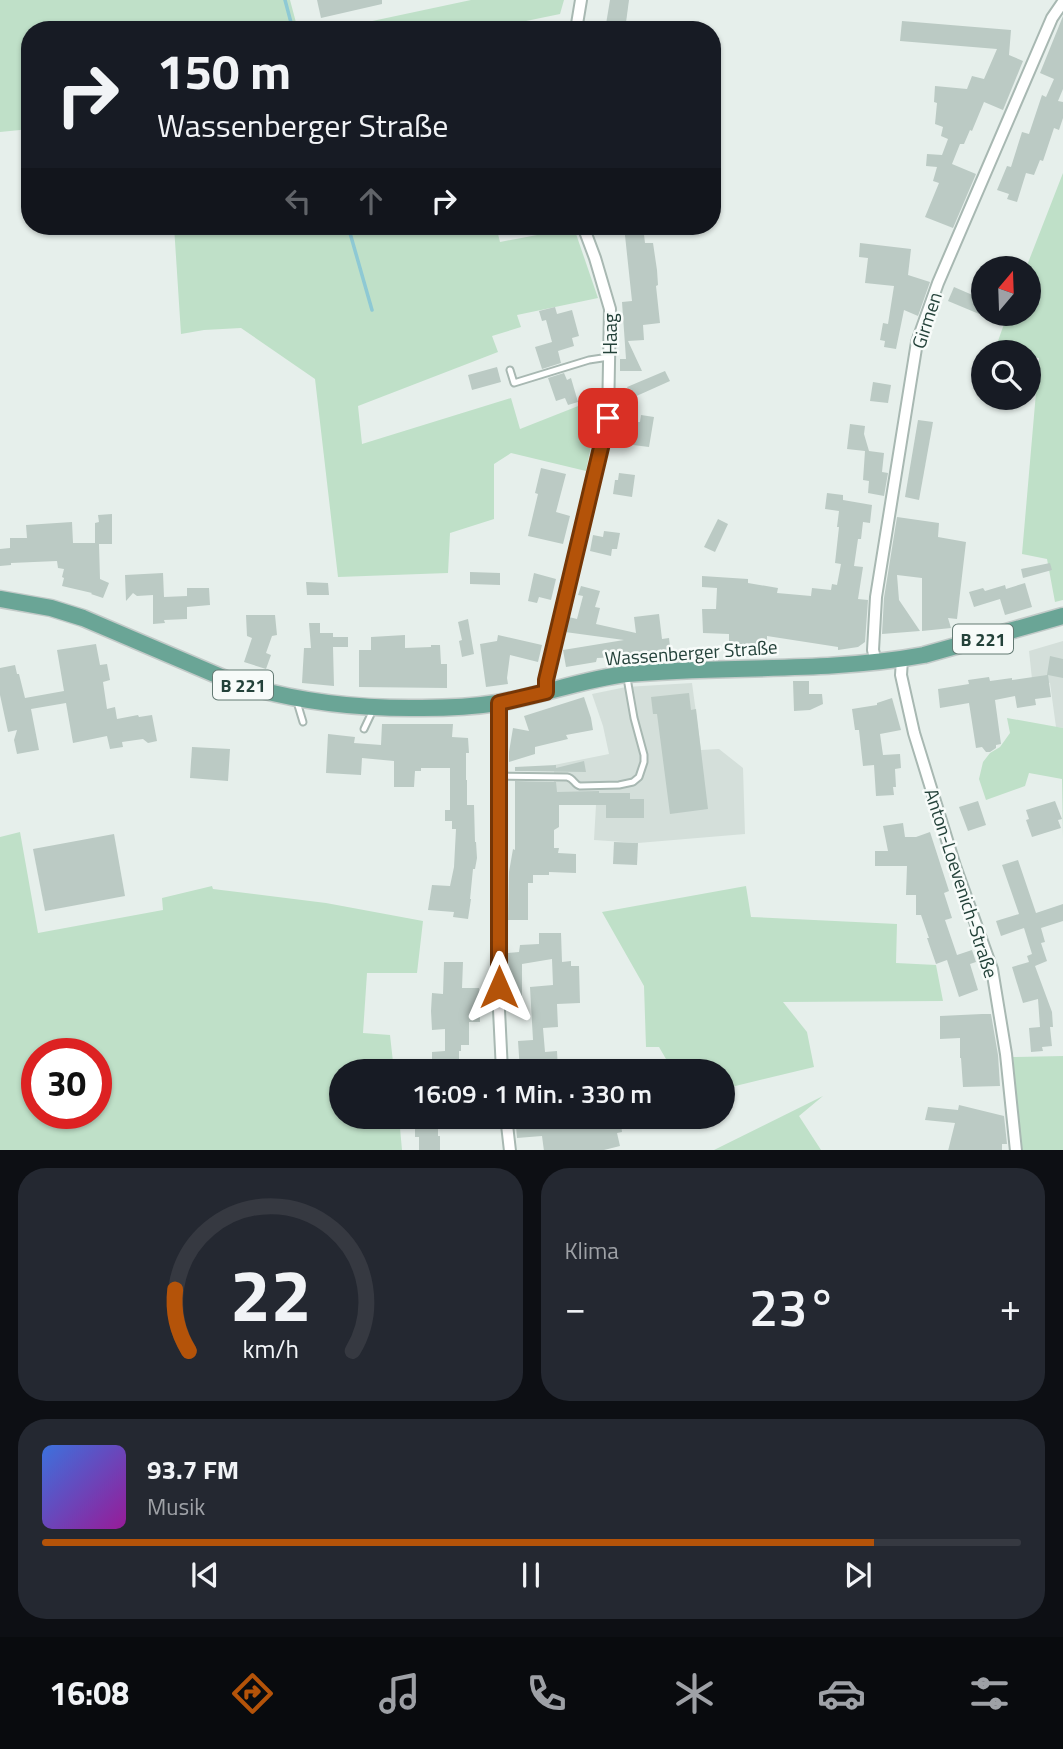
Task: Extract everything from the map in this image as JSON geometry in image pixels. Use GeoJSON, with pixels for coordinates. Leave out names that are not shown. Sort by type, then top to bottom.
{"type":"FeatureCollection","features":[{"type":"Feature","properties":{"kind":"main road","name":"Wassenberger Straße"},"geometry":{"type":"LineString","coordinates":[[0,599],[51,608],[83,618],[233,682],[295,699],[374,707],[448,708],[499,703],[626,674],[740,675],[902,659],[1063,616]]}},
{"type":"Feature","properties":{"kind":"street"},"geometry":{"type":"LineString","coordinates":[[578,21],[581,0]]}},
{"type":"Feature","properties":{"kind":"street","name":"Girmen"},"geometry":{"type":"LineString","coordinates":[[876,662],[873,650],[876,597],[917,342],[938,283],[998,143],[1052,18],[1063,2]]}},
{"type":"Feature","properties":{"kind":"street","name":"Haag"},"geometry":{"type":"LineString","coordinates":[[546,692],[546,680],[608,418],[610,309],[586,235]]}},
{"type":"Feature","properties":{"kind":"street","name":"Anton-Loevenich-Straße"},"geometry":{"type":"LineString","coordinates":[[902,659],[901,676],[914,733],[955,866],[992,969],[1006,1054],[1016,1150]]}},
{"type":"Feature","properties":{"kind":"street"},"geometry":{"type":"LineString","coordinates":[[499,703],[501,1059]]}},
{"type":"Feature","properties":{"kind":"street"},"geometry":{"type":"LineString","coordinates":[[508,1129],[510,1150]]}},
{"type":"Feature","properties":{"kind":"lane"},"geometry":{"type":"LineString","coordinates":[[510,370],[514,383],[609,356]]}},
{"type":"Feature","properties":{"kind":"lane"},"geometry":{"type":"LineString","coordinates":[[499,776],[567,777],[580,786],[633,782],[639,777],[644,755],[626,674]]}},
{"type":"Feature","properties":{"kind":"lane"},"geometry":{"type":"LineString","coordinates":[[295,699],[303,722]]}},
{"type":"Feature","properties":{"kind":"lane"},"geometry":{"type":"LineString","coordinates":[[364,729],[374,707]]}},
{"type":"Feature","properties":{"kind":"shaded area"},"geometry":{"type":"Polygon","coordinates":[[[1063,641],[1063,728],[1056,727],[1050,683],[1032,679],[1029,651],[1063,641]]]}},
{"type":"Feature","properties":{"kind":"shaded area"},"geometry":{"type":"Polygon","coordinates":[[[692,683],[701,750],[719,749],[743,768],[745,834],[638,843],[594,840],[596,805],[557,804],[554,789],[554,765],[609,754],[592,694],[626,687],[692,683]]]}},
{"type":"Feature","properties":{"kind":"green space"},"geometry":{"type":"Polygon","coordinates":[[[0,0],[290,0],[296,21],[21,21],[21,130],[0,132],[0,0]]]}},
{"type":"Feature","properties":{"kind":"green space"},"geometry":{"type":"Polygon","coordinates":[[[471,0],[564,0],[560,14],[526,21],[372,21],[471,0]]]}},
{"type":"Feature","properties":{"kind":"green space"},"geometry":{"type":"Polygon","coordinates":[[[1063,173],[1063,600],[1055,602],[1047,559],[1022,554],[1034,410],[1041,410],[1041,340],[998,340],[1003,326],[1041,326],[1041,256],[1031,256],[1063,173]]]}},
{"type":"Feature","properties":{"kind":"green space"},"geometry":{"type":"Polygon","coordinates":[[[175,235],[498,235],[500,242],[537,235],[576,235],[598,298],[517,315],[521,327],[492,336],[498,352],[358,406],[362,444],[511,398],[520,429],[596,399],[594,431],[586,471],[511,453],[494,464],[494,519],[450,533],[448,573],[338,577],[315,379],[241,328],[181,334],[175,235]]]}},
{"type":"Feature","properties":{"kind":"green space"},"geometry":{"type":"Polygon","coordinates":[[[1007,718],[1063,728],[1063,839],[1062,779],[1029,773],[1025,786],[986,800],[979,779],[983,762],[990,753],[1000,747],[1010,733],[1007,718]]]}},
{"type":"Feature","properties":{"kind":"green space"},"geometry":{"type":"Polygon","coordinates":[[[20,832],[38,933],[163,910],[162,898],[212,886],[213,889],[326,903],[423,921],[417,973],[367,973],[363,1033],[390,1035],[393,1059],[329,1059],[329,1129],[400,1129],[402,1150],[0,1150],[0,837],[20,832]]]}},
{"type":"Feature","properties":{"kind":"green space"},"geometry":{"type":"Polygon","coordinates":[[[746,886],[751,917],[897,924],[896,963],[936,965],[943,1001],[783,1002],[807,1032],[814,1067],[735,1086],[735,1059],[666,1059],[659,1047],[646,1047],[644,986],[602,912],[746,886]]]}},
{"type":"Feature","properties":{"kind":"green space"},"geometry":{"type":"Polygon","coordinates":[[[1063,1056],[1063,1150],[1021,1150],[1013,1057],[1063,1056]]]}},
{"type":"Feature","properties":{"kind":"green space"},"geometry":{"type":"Polygon","coordinates":[[[823,1096],[799,1116],[821,1150],[714,1150],[823,1096]]]}},
{"type":"Feature","properties":{"kind":"building"},"geometry":{"type":"Polygon","coordinates":[[[317,0],[382,0],[382,4],[321,18],[317,0]]]}},
{"type":"Feature","properties":{"kind":"building"},"geometry":{"type":"Polygon","coordinates":[[[610,0],[629,0],[626,21],[606,21],[610,0]]]}},
{"type":"Feature","properties":{"kind":"building"},"geometry":{"type":"Polygon","coordinates":[[[1063,16],[1063,89],[1058,101],[1063,102],[1063,118],[1059,130],[1054,128],[1043,161],[1040,160],[1034,175],[1026,173],[1017,202],[1007,199],[1009,194],[997,190],[1007,166],[1011,167],[1022,132],[1029,134],[1042,95],[1046,97],[1054,79],[1040,73],[1063,16]]]}},
{"type":"Feature","properties":{"kind":"building"},"geometry":{"type":"Polygon","coordinates":[[[902,21],[1011,30],[1009,55],[1023,61],[1003,110],[984,102],[972,131],[970,130],[964,144],[960,144],[952,164],[976,174],[953,228],[925,217],[939,183],[933,181],[937,167],[926,166],[927,154],[942,155],[948,139],[941,136],[943,127],[935,124],[935,86],[967,89],[972,76],[984,79],[997,49],[900,41],[902,21]]]}},
{"type":"Feature","properties":{"kind":"building"},"geometry":{"type":"Polygon","coordinates":[[[625,235],[644,235],[645,243],[653,243],[660,323],[643,325],[644,340],[628,341],[642,371],[620,371],[620,359],[626,359],[622,302],[632,301],[625,235]]]}},
{"type":"Feature","properties":{"kind":"building"},"geometry":{"type":"Polygon","coordinates":[[[860,243],[911,249],[908,275],[930,282],[918,316],[904,310],[896,349],[884,347],[885,341],[880,340],[883,323],[888,324],[894,286],[865,283],[868,258],[859,257],[860,243]]]}},
{"type":"Feature","properties":{"kind":"building"},"geometry":{"type":"Polygon","coordinates":[[[954,287],[971,294],[971,311],[948,301],[954,287]]]}},
{"type":"Feature","properties":{"kind":"building"},"geometry":{"type":"Polygon","coordinates":[[[555,307],[557,314],[572,310],[579,336],[572,338],[574,346],[558,351],[561,363],[542,369],[535,347],[552,342],[546,320],[542,321],[539,311],[555,307]]]}},
{"type":"Feature","properties":{"kind":"building"},"geometry":{"type":"Polygon","coordinates":[[[497,367],[501,382],[472,390],[468,375],[497,367]]]}},
{"type":"Feature","properties":{"kind":"building"},"geometry":{"type":"Polygon","coordinates":[[[665,371],[670,381],[632,398],[627,387],[665,371]]]}},
{"type":"Feature","properties":{"kind":"building"},"geometry":{"type":"Polygon","coordinates":[[[564,373],[567,380],[571,378],[578,402],[568,405],[565,398],[556,401],[548,378],[564,373]]]}},
{"type":"Feature","properties":{"kind":"building"},"geometry":{"type":"Polygon","coordinates":[[[873,382],[891,385],[888,403],[870,401],[873,382]]]}},
{"type":"Feature","properties":{"kind":"building"},"geometry":{"type":"Polygon","coordinates":[[[641,415],[654,417],[649,447],[633,445],[636,422],[640,422],[641,415]]]}},
{"type":"Feature","properties":{"kind":"building"},"geometry":{"type":"Polygon","coordinates":[[[918,420],[933,422],[919,500],[905,497],[918,420]]]}},
{"type":"Feature","properties":{"kind":"building"},"geometry":{"type":"Polygon","coordinates":[[[850,424],[865,426],[864,434],[869,451],[884,453],[882,472],[888,473],[884,496],[868,493],[869,481],[863,480],[865,451],[847,449],[850,424]]]}},
{"type":"Feature","properties":{"kind":"building"},"geometry":{"type":"Polygon","coordinates":[[[541,468],[566,474],[556,512],[570,516],[563,544],[528,536],[541,468]]]}},
{"type":"Feature","properties":{"kind":"building"},"geometry":{"type":"Polygon","coordinates":[[[619,473],[635,475],[632,497],[613,494],[619,473]]]}},
{"type":"Feature","properties":{"kind":"building"},"geometry":{"type":"Polygon","coordinates":[[[827,493],[843,495],[843,500],[872,505],[870,523],[863,522],[854,566],[863,567],[858,599],[868,600],[865,642],[858,647],[838,650],[838,647],[767,636],[767,645],[729,645],[729,634],[703,633],[702,609],[716,609],[717,588],[702,587],[702,576],[748,579],[748,583],[778,588],[777,593],[811,596],[812,588],[831,590],[832,584],[837,585],[841,564],[835,563],[839,511],[825,509],[827,493]]]}},
{"type":"Feature","properties":{"kind":"building"},"geometry":{"type":"Polygon","coordinates":[[[112,514],[112,544],[99,544],[100,579],[109,583],[103,598],[62,586],[64,569],[58,568],[57,561],[0,566],[0,549],[10,548],[10,538],[27,538],[26,525],[72,522],[73,543],[95,543],[95,523],[99,522],[98,515],[112,514]]]}},
{"type":"Feature","properties":{"kind":"building"},"geometry":{"type":"Polygon","coordinates":[[[897,517],[939,523],[938,537],[966,542],[957,619],[948,618],[951,628],[922,631],[922,578],[897,575],[899,600],[920,631],[882,634],[884,598],[897,517]]]}},
{"type":"Feature","properties":{"kind":"building"},"geometry":{"type":"Polygon","coordinates":[[[718,519],[728,524],[715,552],[704,547],[718,519]]]}},
{"type":"Feature","properties":{"kind":"building"},"geometry":{"type":"Polygon","coordinates":[[[604,531],[620,533],[617,549],[612,549],[611,556],[590,551],[593,535],[603,537],[604,531]]]}},
{"type":"Feature","properties":{"kind":"building"},"geometry":{"type":"Polygon","coordinates":[[[1050,563],[1052,570],[1023,578],[1021,569],[1050,563]]]}},
{"type":"Feature","properties":{"kind":"building"},"geometry":{"type":"Polygon","coordinates":[[[470,572],[500,573],[500,585],[470,584],[470,572]]]}},
{"type":"Feature","properties":{"kind":"building"},"geometry":{"type":"Polygon","coordinates":[[[163,573],[164,597],[187,596],[187,588],[209,588],[210,605],[187,607],[187,619],[164,620],[165,623],[153,624],[153,595],[137,596],[133,593],[126,601],[125,575],[163,573]]]}},
{"type":"Feature","properties":{"kind":"building"},"geometry":{"type":"Polygon","coordinates":[[[534,573],[556,579],[551,600],[539,597],[537,603],[528,601],[534,573]]]}},
{"type":"Feature","properties":{"kind":"building"},"geometry":{"type":"Polygon","coordinates":[[[306,582],[328,583],[329,595],[307,595],[306,582]]]}},
{"type":"Feature","properties":{"kind":"building"},"geometry":{"type":"Polygon","coordinates":[[[1025,583],[1032,607],[1005,615],[1000,599],[974,607],[969,592],[1005,585],[1006,589],[1025,583]]]}},
{"type":"Feature","properties":{"kind":"building"},"geometry":{"type":"Polygon","coordinates":[[[581,586],[600,591],[595,607],[600,608],[596,624],[636,633],[634,617],[659,614],[662,639],[669,638],[671,655],[597,658],[596,662],[566,667],[563,650],[624,640],[565,632],[569,617],[577,619],[583,596],[578,595],[581,586]]]}},
{"type":"Feature","properties":{"kind":"building"},"geometry":{"type":"Polygon","coordinates":[[[246,615],[275,615],[277,635],[272,636],[266,653],[271,655],[266,669],[244,662],[252,638],[247,636],[246,615]]]}},
{"type":"Feature","properties":{"kind":"building"},"geometry":{"type":"Polygon","coordinates":[[[468,619],[474,654],[462,657],[458,622],[468,619]]]}},
{"type":"Feature","properties":{"kind":"building"},"geometry":{"type":"Polygon","coordinates":[[[309,623],[320,623],[320,633],[333,633],[333,637],[348,637],[348,647],[333,647],[334,686],[302,683],[304,648],[311,648],[309,623]]]}},
{"type":"Feature","properties":{"kind":"building"},"geometry":{"type":"Polygon","coordinates":[[[405,635],[405,648],[440,645],[441,664],[447,664],[447,688],[359,687],[359,650],[371,650],[371,637],[405,635]]]}},
{"type":"Feature","properties":{"kind":"building"},"geometry":{"type":"Polygon","coordinates":[[[498,635],[542,645],[538,662],[510,655],[508,684],[486,687],[480,644],[497,641],[498,635]]]}},
{"type":"Feature","properties":{"kind":"building"},"geometry":{"type":"Polygon","coordinates":[[[96,644],[100,665],[107,664],[110,680],[103,682],[107,709],[115,707],[117,719],[152,715],[157,741],[148,743],[143,739],[122,742],[123,747],[110,749],[107,736],[73,743],[66,703],[31,709],[39,750],[17,754],[14,740],[17,730],[8,732],[0,695],[0,668],[15,665],[25,698],[64,691],[57,650],[96,644]]]}},
{"type":"Feature","properties":{"kind":"building"},"geometry":{"type":"Polygon","coordinates":[[[1050,656],[1063,659],[1063,678],[1048,675],[1051,697],[1035,699],[1036,705],[1017,708],[1015,696],[995,700],[1001,744],[996,745],[990,752],[986,752],[982,747],[976,748],[969,703],[940,708],[938,689],[969,684],[968,680],[989,677],[990,681],[1047,675],[1050,656]]]}},
{"type":"Feature","properties":{"kind":"building"},"geometry":{"type":"Polygon","coordinates":[[[793,681],[809,681],[809,694],[822,694],[823,704],[810,710],[794,711],[793,681]]]}},
{"type":"Feature","properties":{"kind":"building"},"geometry":{"type":"Polygon","coordinates":[[[689,693],[691,710],[696,709],[708,809],[670,814],[657,714],[653,714],[651,697],[689,693]]]}},
{"type":"Feature","properties":{"kind":"building"},"geometry":{"type":"Polygon","coordinates":[[[584,697],[593,730],[566,735],[568,739],[535,747],[535,754],[509,762],[513,728],[529,731],[524,716],[584,697]]]}},
{"type":"Feature","properties":{"kind":"building"},"geometry":{"type":"Polygon","coordinates":[[[892,698],[901,730],[880,734],[883,755],[900,754],[901,768],[895,769],[894,795],[876,796],[874,765],[863,766],[859,730],[855,730],[852,709],[877,705],[892,698]]]}},
{"type":"Feature","properties":{"kind":"building"},"geometry":{"type":"Polygon","coordinates":[[[382,724],[453,724],[452,737],[468,738],[467,805],[474,805],[477,858],[473,869],[468,919],[453,917],[454,912],[428,910],[432,885],[450,886],[454,867],[456,829],[452,829],[452,821],[445,821],[445,810],[450,810],[450,768],[421,768],[421,771],[415,771],[414,787],[394,787],[394,761],[362,758],[361,775],[326,773],[328,734],[355,737],[354,743],[381,745],[382,724]]]}},
{"type":"Feature","properties":{"kind":"building"},"geometry":{"type":"Polygon","coordinates":[[[192,747],[230,749],[228,781],[190,778],[192,747]]]}},
{"type":"Feature","properties":{"kind":"building"},"geometry":{"type":"Polygon","coordinates":[[[584,761],[586,772],[515,771],[515,767],[556,765],[556,768],[584,761]]]}},
{"type":"Feature","properties":{"kind":"building"},"geometry":{"type":"Polygon","coordinates":[[[515,781],[556,782],[557,792],[630,793],[630,799],[644,799],[644,818],[606,818],[606,805],[559,805],[559,827],[554,830],[554,848],[559,848],[558,853],[576,854],[576,873],[549,872],[549,875],[533,875],[533,883],[528,883],[528,920],[508,920],[509,872],[513,849],[515,850],[515,781]]]}},
{"type":"Feature","properties":{"kind":"building"},"geometry":{"type":"Polygon","coordinates":[[[978,801],[986,825],[968,831],[959,807],[978,801]]]}},
{"type":"Feature","properties":{"kind":"building"},"geometry":{"type":"Polygon","coordinates":[[[1055,801],[1062,819],[1058,820],[1061,828],[1032,837],[1026,820],[1029,819],[1026,810],[1055,801]]]}},
{"type":"Feature","properties":{"kind":"building"},"geometry":{"type":"Polygon","coordinates":[[[903,823],[905,837],[916,837],[930,832],[949,891],[944,893],[952,918],[945,920],[957,955],[972,950],[976,962],[970,964],[978,990],[959,997],[947,960],[936,964],[921,915],[916,915],[916,895],[906,895],[907,866],[875,866],[875,851],[888,851],[883,826],[903,823]]]}},
{"type":"Feature","properties":{"kind":"building"},"geometry":{"type":"Polygon","coordinates":[[[114,834],[125,896],[45,911],[33,849],[114,834]]]}},
{"type":"Feature","properties":{"kind":"building"},"geometry":{"type":"Polygon","coordinates":[[[614,842],[638,843],[637,865],[613,864],[614,842]]]}},
{"type":"Feature","properties":{"kind":"building"},"geometry":{"type":"Polygon","coordinates":[[[1018,860],[1036,913],[1063,904],[1063,921],[1041,928],[1045,942],[1041,943],[1047,961],[1035,966],[1052,1012],[1052,1046],[1042,1047],[1043,1051],[1031,1052],[1029,1028],[1040,1027],[1038,999],[1023,1003],[1012,967],[1029,962],[1027,956],[1032,954],[1024,928],[1001,936],[996,921],[1019,914],[1002,865],[1018,860]]]}},
{"type":"Feature","properties":{"kind":"building"},"geometry":{"type":"Polygon","coordinates":[[[539,933],[561,933],[562,962],[571,961],[571,966],[579,966],[580,1003],[557,1004],[558,1027],[543,1028],[545,1052],[557,1051],[557,1059],[519,1059],[518,1041],[533,1040],[530,987],[553,985],[552,959],[522,964],[522,996],[508,996],[508,953],[519,952],[520,945],[539,944],[539,933]]]}},
{"type":"Feature","properties":{"kind":"building"},"geometry":{"type":"Polygon","coordinates":[[[444,962],[463,962],[462,988],[479,988],[480,1022],[469,1022],[469,1045],[461,1045],[459,1059],[432,1059],[432,1052],[445,1051],[445,1029],[432,1030],[431,1011],[432,993],[443,994],[444,962]]]}},
{"type":"Feature","properties":{"kind":"building"},"geometry":{"type":"Polygon","coordinates":[[[991,1014],[1000,1086],[963,1087],[960,1038],[940,1039],[940,1016],[991,1014]]]}},
{"type":"Feature","properties":{"kind":"building"},"geometry":{"type":"Polygon","coordinates":[[[959,1105],[1004,1116],[1007,1144],[1002,1144],[1002,1150],[948,1150],[955,1123],[925,1120],[928,1107],[958,1110],[959,1105]]]}},
{"type":"Feature","properties":{"kind":"building"},"geometry":{"type":"Polygon","coordinates":[[[415,1129],[438,1129],[440,1150],[419,1150],[419,1137],[415,1137],[415,1129]]]}},
{"type":"Feature","properties":{"kind":"building"},"geometry":{"type":"Polygon","coordinates":[[[516,1129],[622,1129],[622,1132],[617,1133],[620,1146],[604,1150],[544,1150],[542,1136],[517,1138],[516,1129]]]}},
{"type":"Feature","properties":{"kind":"waterway"},"geometry":{"type":"LineString","coordinates":[[285,0],[291,21]]}},
{"type":"Feature","properties":{"kind":"waterway"},"geometry":{"type":"LineString","coordinates":[[351,235],[372,310]]}},
{"type":"Feature","properties":{"kind":"route"},"geometry":{"type":"LineString","coordinates":[[499,987],[499,703],[546,692],[546,680],[608,418]]}}]}
